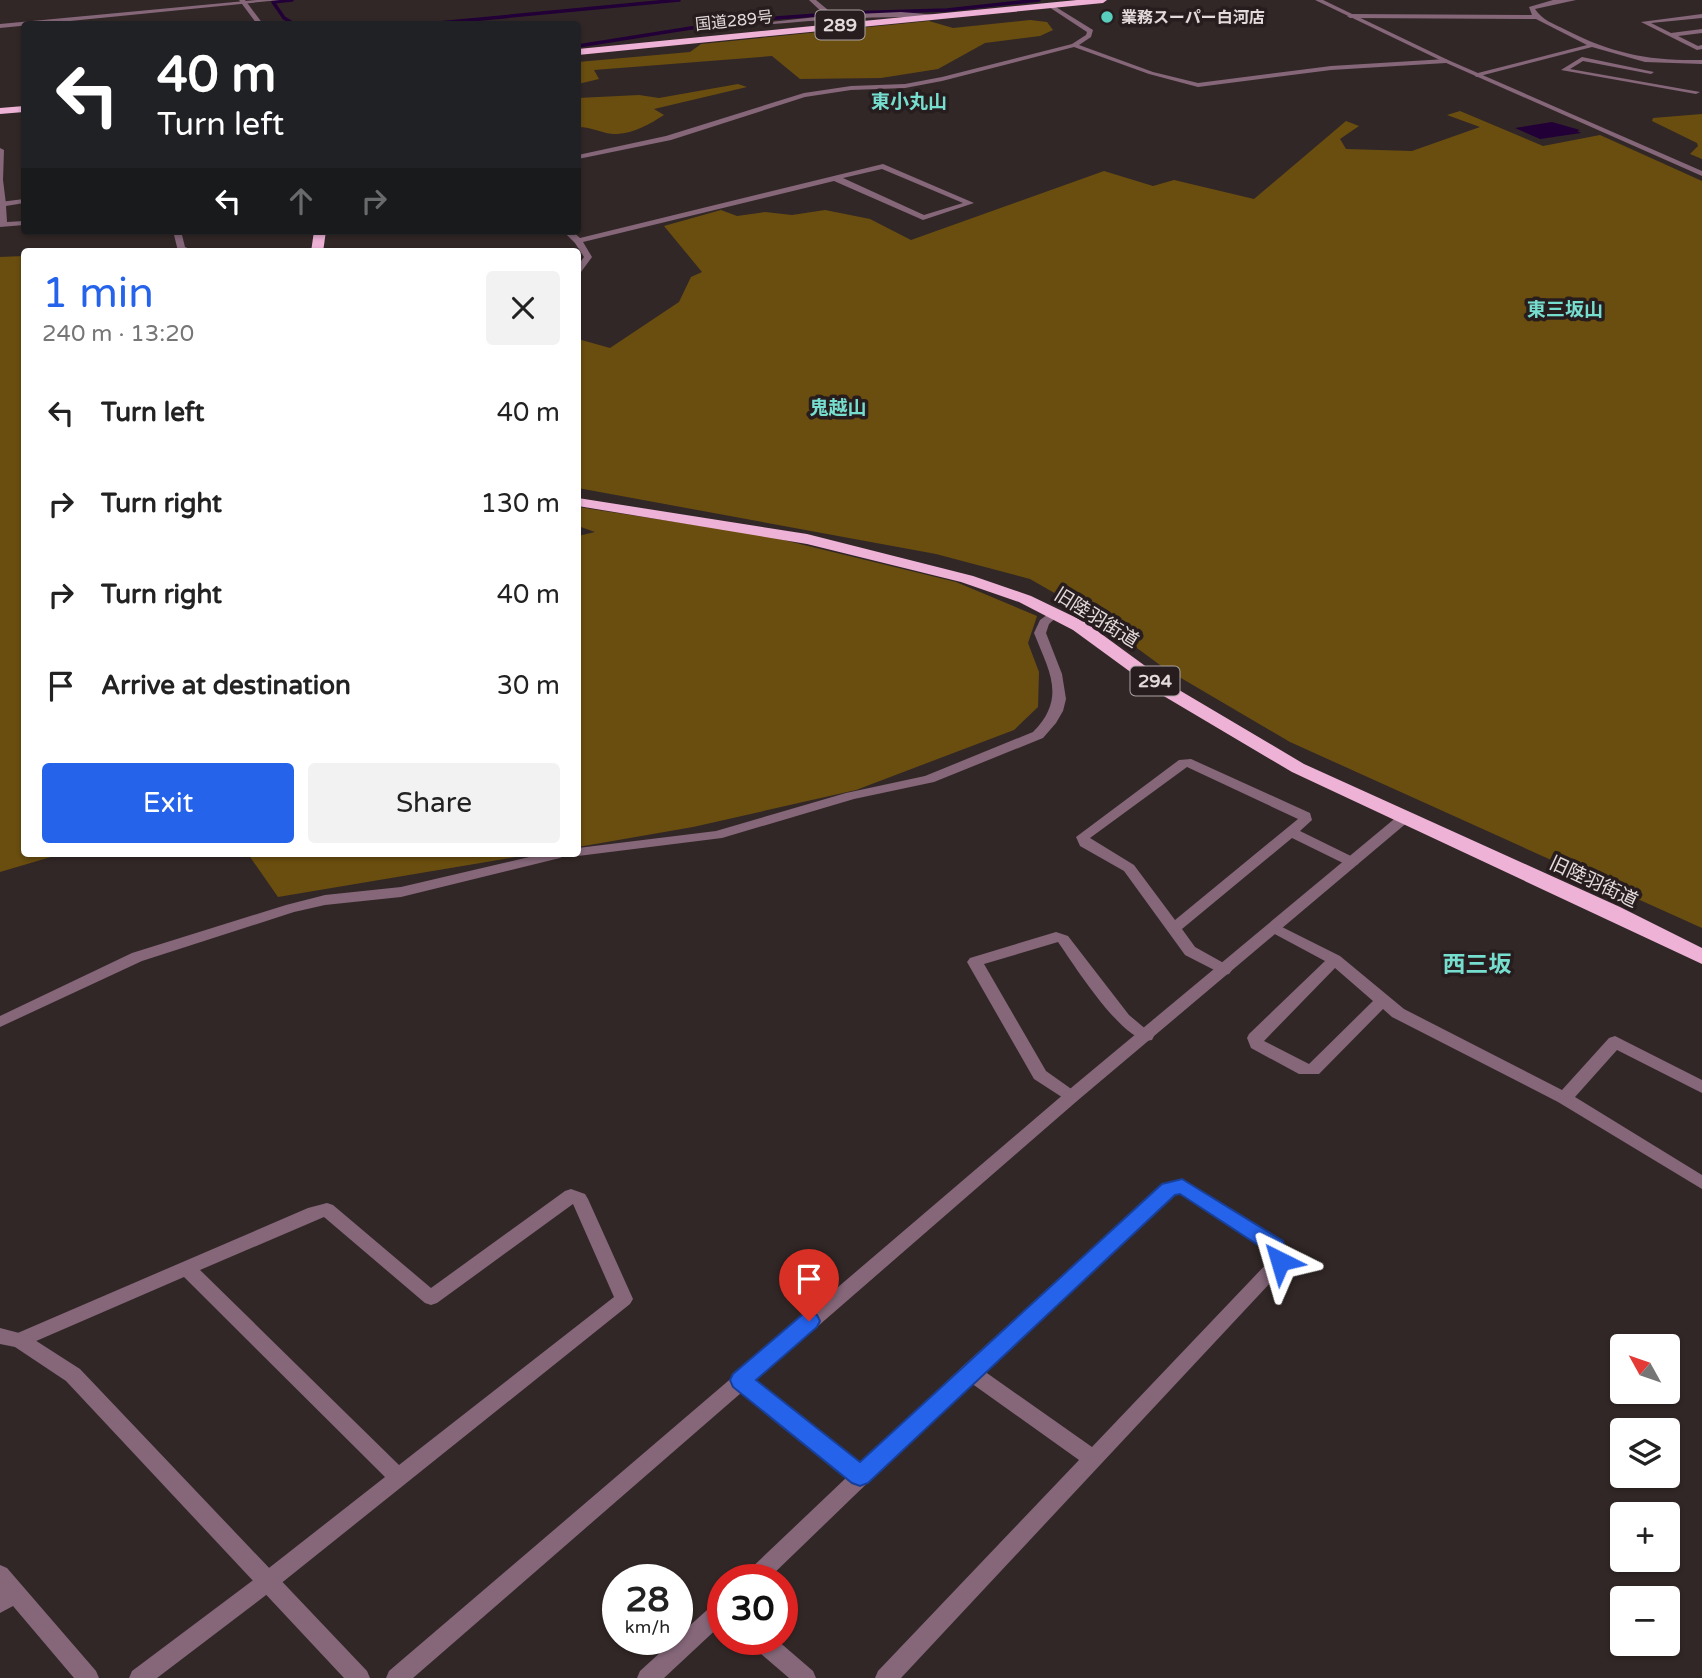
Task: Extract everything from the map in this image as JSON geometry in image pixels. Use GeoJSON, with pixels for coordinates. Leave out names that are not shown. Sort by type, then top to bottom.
{"type":"FeatureCollection","features":[{"type":"Feature","properties":{"kind":"highway","name":"国道289号"},"geometry":{"type":"LineString","coordinates":[[581,52],[1103,0]]}},
{"type":"Feature","properties":{"kind":"highway"},"geometry":{"type":"LineString","coordinates":[[0,111],[21,109]]}},
{"type":"Feature","properties":{"kind":"highway","name":"旧陸羽街道"},"geometry":{"type":"LineString","coordinates":[[581,502],[807,539],[967,579],[1025,599],[1079,626],[1210,717],[1298,768],[1613,912],[1702,957]]}},
{"type":"Feature","properties":{"kind":"street"},"geometry":{"type":"LineString","coordinates":[[189,0],[192,8]]}},
{"type":"Feature","properties":{"kind":"street"},"geometry":{"type":"LineString","coordinates":[[53,21],[243,1],[277,0]]}},
{"type":"Feature","properties":{"kind":"street"},"geometry":{"type":"LineString","coordinates":[[812,0],[832,17]]}},
{"type":"Feature","properties":{"kind":"street"},"geometry":{"type":"LineString","coordinates":[[1318,0],[1476,75],[1702,174]]}},
{"type":"Feature","properties":{"kind":"street"},"geometry":{"type":"LineString","coordinates":[[1573,0],[1556,0],[1531,8],[1538,17],[1590,46],[1627,59],[1664,64],[1702,62]]}},
{"type":"Feature","properties":{"kind":"street"},"geometry":{"type":"LineString","coordinates":[[243,1],[258,21]]}},
{"type":"Feature","properties":{"kind":"street"},"geometry":{"type":"LineString","coordinates":[[581,156],[668,138],[804,95],[851,88],[905,86],[942,79],[1073,45],[1089,36],[1091,31],[1051,6]]}},
{"type":"Feature","properties":{"kind":"street"},"geometry":{"type":"LineString","coordinates":[[773,22],[901,14],[947,16]]}},
{"type":"Feature","properties":{"kind":"street"},"geometry":{"type":"LineString","coordinates":[[1350,16],[1538,17]]}},
{"type":"Feature","properties":{"kind":"street"},"geometry":{"type":"LineString","coordinates":[[1702,16],[1644,23],[1697,48],[1702,47]]}},
{"type":"Feature","properties":{"kind":"street"},"geometry":{"type":"LineString","coordinates":[[0,26],[21,24]]}},
{"type":"Feature","properties":{"kind":"street"},"geometry":{"type":"LineString","coordinates":[[1670,35],[1702,31]]}},
{"type":"Feature","properties":{"kind":"street"},"geometry":{"type":"LineString","coordinates":[[1073,45],[1151,74],[1198,85],[1331,68],[1446,61]]}},
{"type":"Feature","properties":{"kind":"street"},"geometry":{"type":"LineString","coordinates":[[1476,75],[1590,46]]}},
{"type":"Feature","properties":{"kind":"street"},"geometry":{"type":"LineString","coordinates":[[1651,72],[1582,59],[1564,70],[1700,90]]}},
{"type":"Feature","properties":{"kind":"street"},"geometry":{"type":"LineString","coordinates":[[1637,82],[1664,64]]}},
{"type":"Feature","properties":{"kind":"street"},"geometry":{"type":"LineString","coordinates":[[0,150],[2,225],[21,223]]}},
{"type":"Feature","properties":{"kind":"street"},"geometry":{"type":"LineString","coordinates":[[578,241],[883,166],[970,203],[923,218],[835,178]]}},
{"type":"Feature","properties":{"kind":"street"},"geometry":{"type":"LineString","coordinates":[[2,204],[21,201]]}},
{"type":"Feature","properties":{"kind":"street"},"geometry":{"type":"LineString","coordinates":[[571,235],[588,257],[581,266]]}},
{"type":"Feature","properties":{"kind":"street"},"geometry":{"type":"LineString","coordinates":[[581,852],[717,835],[850,796],[929,779],[1038,736],[1051,724],[1059,710],[1062,693],[1040,633],[1044,623],[1055,613]]}},
{"type":"Feature","properties":{"kind":"street"},"geometry":{"type":"LineString","coordinates":[[1171,926],[1178,925],[1305,820],[1305,816],[1191,763],[1184,763],[1083,837],[1085,843],[1129,868],[1171,926],[1190,951],[1224,970]]}},
{"type":"Feature","properties":{"kind":"street"},"geometry":{"type":"LineString","coordinates":[[397,1678],[1071,1097],[1404,818]]}},
{"type":"Feature","properties":{"kind":"street"},"geometry":{"type":"LineString","coordinates":[[1290,832],[1352,862]]}},
{"type":"Feature","properties":{"kind":"street"},"geometry":{"type":"LineString","coordinates":[[0,1022],[137,957],[291,908],[325,900],[401,892],[547,857]]}},
{"type":"Feature","properties":{"kind":"street"},"geometry":{"type":"LineString","coordinates":[[1274,928],[1335,960],[1382,1001],[1428,1030],[1564,1098],[1702,1183]]}},
{"type":"Feature","properties":{"kind":"street"},"geometry":{"type":"LineString","coordinates":[[1071,1097],[1040,1075],[975,962],[1056,937],[1063,939],[1123,1019],[1146,1036]]}},
{"type":"Feature","properties":{"kind":"street"},"geometry":{"type":"LineString","coordinates":[[1335,960],[1255,1038],[1257,1044],[1305,1070],[1313,1070],[1382,1001]]}},
{"type":"Feature","properties":{"kind":"street"},"geometry":{"type":"LineString","coordinates":[[1564,1098],[1615,1042],[1702,1087]]}},
{"type":"Feature","properties":{"kind":"street"},"geometry":{"type":"LineString","coordinates":[[769,1564],[970,1372],[1169,1189],[1182,1186],[1276,1246],[1280,1261],[886,1678]]}},
{"type":"Feature","properties":{"kind":"street"},"geometry":{"type":"LineString","coordinates":[[20,1340],[314,1213],[327,1210],[431,1298],[571,1196],[579,1199],[624,1299],[267,1582],[140,1678]]}},
{"type":"Feature","properties":{"kind":"street"},"geometry":{"type":"LineString","coordinates":[[186,1268],[398,1477]]}},
{"type":"Feature","properties":{"kind":"street"},"geometry":{"type":"LineString","coordinates":[[0,1336],[20,1340],[73,1375],[359,1678]]}},
{"type":"Feature","properties":{"kind":"street"},"geometry":{"type":"LineString","coordinates":[[970,1372],[1093,1459]]}},
{"type":"Feature","properties":{"kind":"street"},"geometry":{"type":"LineString","coordinates":[[740,1380],[860,1476]]}},
{"type":"Feature","properties":{"kind":"street"},"geometry":{"type":"LineString","coordinates":[[0,1575],[7,1597],[88,1678]]}},
{"type":"Feature","properties":{"kind":"street"},"geometry":{"type":"LineString","coordinates":[[648,1678],[707,1624]]}},
{"type":"Feature","properties":{"kind":"street"},"geometry":{"type":"LineString","coordinates":[[778,1655],[805,1678]]}},
{"type":"Feature","properties":{"kind":"shaded area"},"geometry":{"type":"Polygon","coordinates":[[[1030,20],[1047,22],[1053,30],[1040,36],[985,43],[938,69],[881,78],[800,79],[772,56],[594,70],[599,79],[581,83],[581,62],[690,52],[701,44],[929,21],[953,28],[1030,20]]]}},
{"type":"Feature","properties":{"kind":"shaded area"},"geometry":{"type":"Polygon","coordinates":[[[738,84],[747,87],[654,109],[664,115],[630,132],[612,134],[581,127],[581,98],[639,95],[659,98],[738,84]]]}},
{"type":"Feature","properties":{"kind":"shaded area"},"geometry":{"type":"Polygon","coordinates":[[[1460,111],[1543,146],[1600,135],[1702,181],[1702,928],[1290,742],[1164,668],[1091,614],[1030,579],[936,554],[581,489],[581,340],[610,348],[679,302],[691,277],[702,272],[664,226],[721,210],[737,216],[765,212],[792,215],[825,210],[870,219],[911,240],[1104,171],[1153,186],[1174,180],[1254,199],[1346,121],[1359,126],[1340,139],[1346,149],[1412,151],[1480,127],[1447,115],[1460,111]]]}},
{"type":"Feature","properties":{"kind":"shaded area"},"geometry":{"type":"Polygon","coordinates":[[[1702,114],[1702,159],[1690,154],[1698,146],[1697,143],[1652,121],[1653,118],[1702,114]]]}},
{"type":"Feature","properties":{"kind":"shaded area"},"geometry":{"type":"Polygon","coordinates":[[[1552,122],[1580,130],[1577,131],[1581,133],[1540,139],[1515,128],[1552,122]]]}},
{"type":"Feature","properties":{"kind":"shaded area"},"geometry":{"type":"Polygon","coordinates":[[[21,256],[21,857],[51,857],[0,872],[0,257],[21,256]]]}},
{"type":"Feature","properties":{"kind":"shaded area"},"geometry":{"type":"Polygon","coordinates":[[[581,507],[767,536],[956,582],[1037,616],[1028,643],[1039,672],[1038,707],[1014,730],[856,790],[693,827],[581,846],[581,535],[595,532],[581,527],[581,507]]]}},
{"type":"Feature","properties":{"kind":"shaded area"},"geometry":{"type":"Polygon","coordinates":[[[250,857],[515,857],[278,897],[250,857]]]}},
{"type":"Feature","properties":{"kind":"waterway"},"geometry":{"type":"LineString","coordinates":[[289,21],[273,2],[292,0]]}},
{"type":"Feature","properties":{"kind":"waterway"},"geometry":{"type":"LineString","coordinates":[[459,21],[679,0]]}},
{"type":"Feature","properties":{"kind":"waterway"},"geometry":{"type":"LineString","coordinates":[[581,46],[735,21],[845,13],[947,10],[1039,0]]}},
{"type":"Feature","properties":{"kind":"place","name":"業務スーパー白河店"},"geometry":{"type":"Point","coordinates":[1107,17]}},
{"type":"Feature","properties":{"kind":"district","name":"東小丸山"},"geometry":{"type":"Point","coordinates":[909,101]}},
{"type":"Feature","properties":{"kind":"district","name":"東三坂山"},"geometry":{"type":"Point","coordinates":[1565,309]}},
{"type":"Feature","properties":{"kind":"district","name":"鬼越山"},"geometry":{"type":"Point","coordinates":[838,407]}},
{"type":"Feature","properties":{"kind":"district","name":"西三坂"},"geometry":{"type":"Point","coordinates":[1477,964]}},
{"type":"Feature","properties":{"kind":"route"},"geometry":{"type":"LineString","coordinates":[[809,1321],[740,1380],[860,1476],[1169,1189],[1182,1186],[1276,1246],[1280,1261]]}}]}
